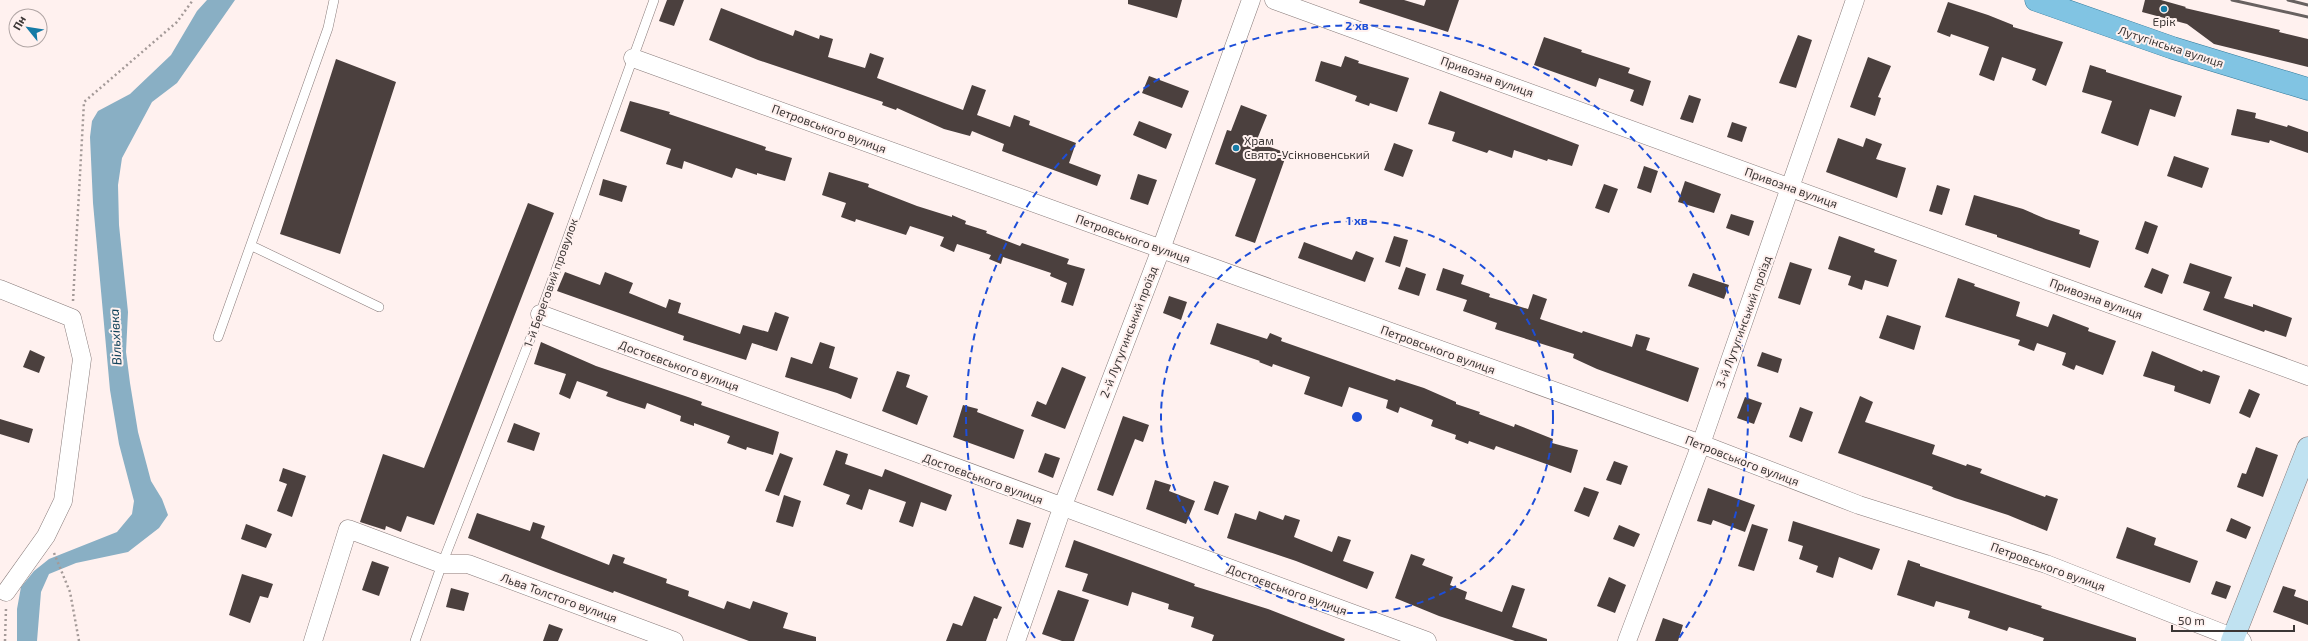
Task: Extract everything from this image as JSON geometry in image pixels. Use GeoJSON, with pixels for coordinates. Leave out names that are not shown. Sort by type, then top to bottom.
{"type":"FeatureCollection","features":[{"type":"Feature","properties":{"kind":"main road","name":"Лутугінська вулиця"},"geometry":{"type":"LineString","coordinates":[[2036,0],[2173,48],[2308,89]]}},
{"type":"Feature","properties":{"kind":"street","name":"2-й Лутугинський проїзд"},"geometry":{"type":"LineString","coordinates":[[1016,641],[1062,508],[1161,249],[1251,0]]}},
{"type":"Feature","properties":{"kind":"street","name":"Привозна вулиця"},"geometry":{"type":"LineString","coordinates":[[1274,0],[2308,376]]}},
{"type":"Feature","properties":{"kind":"street","name":"3-й Лутугинський проїзд"},"geometry":{"type":"LineString","coordinates":[[1627,641],[1701,444],[1855,0]]}},
{"type":"Feature","properties":{"kind":"street","name":"Петровського вулиця"},"geometry":{"type":"LineString","coordinates":[[633,58],[1701,444],[1859,505],[2046,564],[2236,640]]}},
{"type":"Feature","properties":{"kind":"street"},"geometry":{"type":"LineString","coordinates":[[0,289],[72,318],[82,359],[63,501],[46,536],[6,592]]}},
{"type":"Feature","properties":{"kind":"street","name":"Достоєвського вулиця"},"geometry":{"type":"LineString","coordinates":[[540,314],[1062,508],[1427,641]]}},
{"type":"Feature","properties":{"kind":"street"},"geometry":{"type":"LineString","coordinates":[[2236,640],[2308,448]]}},
{"type":"Feature","properties":{"kind":"street"},"geometry":{"type":"LineString","coordinates":[[313,641],[348,529],[442,564]]}},
{"type":"Feature","properties":{"kind":"street","name":"Льва Толстого вулиця"},"geometry":{"type":"LineString","coordinates":[[442,564],[468,564],[674,641]]}},
{"type":"Feature","properties":{"kind":"lane"},"geometry":{"type":"LineString","coordinates":[[218,337],[252,246],[328,28],[334,0]]}},
{"type":"Feature","properties":{"kind":"lane","name":"1-й Береговий провулок"},"geometry":{"type":"LineString","coordinates":[[415,641],[442,564],[540,314],[654,0]]}},
{"type":"Feature","properties":{"kind":"lane"},"geometry":{"type":"LineString","coordinates":[[252,246],[379,307]]}},
{"type":"Feature","properties":{"kind":"path"},"geometry":{"type":"LineString","coordinates":[[72,318],[84,102],[177,22],[193,0]]}},
{"type":"Feature","properties":{"kind":"path"},"geometry":{"type":"LineString","coordinates":[[46,536],[70,592],[79,641]]}},
{"type":"Feature","properties":{"kind":"path"},"geometry":{"type":"LineString","coordinates":[[5,641],[6,592]]}},
{"type":"Feature","properties":{"kind":"water","name":"Вільхівка"},"geometry":{"type":"Polygon","coordinates":[[[207,0],[235,0],[177,83],[152,102],[122,158],[118,185],[119,225],[128,312],[126,352],[130,383],[138,432],[151,481],[162,499],[168,515],[159,528],[128,552],[76,563],[49,574],[41,592],[37,641],[17,641],[17,609],[21,587],[34,571],[49,559],[117,532],[132,514],[134,501],[119,444],[110,390],[93,203],[90,137],[92,121],[98,111],[130,94],[171,55],[197,11],[207,0]]]}},
{"type":"Feature","properties":{"kind":"building"},"geometry":{"type":"Polygon","coordinates":[[[667,0],[684,0],[674,26],[659,21],[667,0]]]}},
{"type":"Feature","properties":{"kind":"building"},"geometry":{"type":"Polygon","coordinates":[[[1128,0],[1182,0],[1177,18],[1128,4],[1128,0]]]}},
{"type":"Feature","properties":{"kind":"building"},"geometry":{"type":"Polygon","coordinates":[[[1360,0],[1404,0],[1424,6],[1426,0],[1459,0],[1448,32],[1359,3],[1360,0]]]}},
{"type":"Feature","properties":{"kind":"building"},"geometry":{"type":"Polygon","coordinates":[[[2145,0],[2161,0],[2186,7],[2185,8],[2280,30],[2279,32],[2308,39],[2308,67],[2214,44],[2187,24],[2142,12],[2145,0]]]}},
{"type":"Feature","properties":{"kind":"building"},"geometry":{"type":"Polygon","coordinates":[[[1948,2],[1988,15],[2013,25],[2013,27],[2063,42],[2046,86],[2032,80],[2036,69],[2002,57],[1994,81],[1979,75],[1989,47],[1951,34],[1950,37],[1937,32],[1948,2]]]}},
{"type":"Feature","properties":{"kind":"building"},"geometry":{"type":"Polygon","coordinates":[[[721,8],[793,36],[795,30],[819,39],[820,35],[833,39],[828,57],[865,68],[870,53],[884,58],[877,78],[963,110],[972,85],[986,90],[977,115],[1010,127],[1014,115],[1030,121],[1029,125],[1076,143],[1069,163],[1101,175],[1097,186],[1002,151],[1004,144],[972,131],[970,136],[944,129],[897,108],[896,110],[882,105],[883,102],[758,60],[709,40],[721,8]]]}},
{"type":"Feature","properties":{"kind":"building"},"geometry":{"type":"Polygon","coordinates":[[[1798,35],[1812,40],[1796,88],[1779,83],[1798,35]]]}},
{"type":"Feature","properties":{"kind":"building"},"geometry":{"type":"Polygon","coordinates":[[[1544,37],[1582,50],[1581,52],[1630,68],[1628,73],[1651,81],[1643,106],[1630,101],[1634,90],[1599,78],[1596,87],[1534,65],[1544,37]]]}},
{"type":"Feature","properties":{"kind":"building"},"geometry":{"type":"Polygon","coordinates":[[[1345,56],[1359,61],[1358,63],[1409,78],[1397,112],[1370,103],[1369,106],[1355,101],[1357,96],[1315,81],[1321,61],[1341,67],[1345,56]]]}},
{"type":"Feature","properties":{"kind":"building"},"geometry":{"type":"Polygon","coordinates":[[[1868,57],[1891,66],[1878,97],[1881,98],[1875,116],[1850,107],[1868,57]]]}},
{"type":"Feature","properties":{"kind":"building"},"geometry":{"type":"Polygon","coordinates":[[[336,59],[396,82],[340,254],[280,234],[336,59]]]}},
{"type":"Feature","properties":{"kind":"building"},"geometry":{"type":"Polygon","coordinates":[[[2090,65],[2106,70],[2106,72],[2182,96],[2175,117],[2150,109],[2138,146],[2101,133],[2112,101],[2082,92],[2090,65]]]}},
{"type":"Feature","properties":{"kind":"building"},"geometry":{"type":"Polygon","coordinates":[[[1149,76],[1189,91],[1182,108],[1142,93],[1149,76]]]}},
{"type":"Feature","properties":{"kind":"building"},"geometry":{"type":"Polygon","coordinates":[[[1440,91],[1579,145],[1572,166],[1548,159],[1547,161],[1514,150],[1512,158],[1489,150],[1487,153],[1452,141],[1455,132],[1428,124],[1440,91]]]}},
{"type":"Feature","properties":{"kind":"building"},"geometry":{"type":"Polygon","coordinates":[[[1689,95],[1701,99],[1693,123],[1680,119],[1689,95]]]}},
{"type":"Feature","properties":{"kind":"building"},"geometry":{"type":"Polygon","coordinates":[[[630,101],[670,112],[669,114],[766,147],[765,150],[792,158],[785,181],[757,173],[757,175],[736,168],[732,178],[684,161],[682,169],[666,164],[671,149],[620,131],[630,101]]]}},
{"type":"Feature","properties":{"kind":"building"},"geometry":{"type":"Polygon","coordinates":[[[1241,105],[1267,115],[1256,142],[1287,153],[1255,243],[1235,236],[1256,179],[1215,164],[1227,130],[1231,131],[1241,105]]]}},
{"type":"Feature","properties":{"kind":"building"},"geometry":{"type":"Polygon","coordinates":[[[2237,109],[2256,113],[2255,118],[2287,127],[2288,125],[2308,132],[2308,153],[2270,140],[2269,143],[2231,135],[2237,109]]]}},
{"type":"Feature","properties":{"kind":"building"},"geometry":{"type":"Polygon","coordinates":[[[1139,121],[1172,134],[1166,149],[1133,135],[1139,121]]]}},
{"type":"Feature","properties":{"kind":"building"},"geometry":{"type":"Polygon","coordinates":[[[1732,122],[1747,127],[1742,142],[1727,137],[1732,122]]]}},
{"type":"Feature","properties":{"kind":"building"},"geometry":{"type":"Polygon","coordinates":[[[1838,138],[1863,147],[1866,138],[1882,144],[1876,159],[1906,168],[1897,198],[1826,172],[1838,138]]]}},
{"type":"Feature","properties":{"kind":"building"},"geometry":{"type":"Polygon","coordinates":[[[1394,143],[1413,150],[1403,177],[1384,170],[1394,143]]]}},
{"type":"Feature","properties":{"kind":"building"},"geometry":{"type":"Polygon","coordinates":[[[2174,156],[2209,168],[2202,188],[2167,176],[2174,156]]]}},
{"type":"Feature","properties":{"kind":"building"},"geometry":{"type":"Polygon","coordinates":[[[1644,166],[1658,171],[1651,193],[1637,188],[1644,166]]]}},
{"type":"Feature","properties":{"kind":"building"},"geometry":{"type":"Polygon","coordinates":[[[829,172],[869,184],[868,187],[917,206],[952,217],[952,215],[966,221],[965,224],[987,231],[986,233],[1020,246],[1022,243],[1069,259],[1067,264],[1085,269],[1073,306],[1061,302],[1067,283],[1050,276],[1051,273],[1003,257],[1001,264],[989,259],[991,255],[957,244],[954,252],[940,246],[944,237],[910,226],[906,235],[856,219],[855,222],[841,217],[846,203],[822,195],[829,172]]]}},
{"type":"Feature","properties":{"kind":"building"},"geometry":{"type":"Polygon","coordinates":[[[1138,174],[1157,180],[1148,205],[1130,199],[1138,174]]]}},
{"type":"Feature","properties":{"kind":"building"},"geometry":{"type":"Polygon","coordinates":[[[603,179],[627,186],[622,202],[599,195],[603,179]]]}},
{"type":"Feature","properties":{"kind":"building"},"geometry":{"type":"Polygon","coordinates":[[[1685,181],[1721,194],[1714,213],[1678,202],[1685,181]]]}},
{"type":"Feature","properties":{"kind":"building"},"geometry":{"type":"Polygon","coordinates":[[[1604,184],[1618,189],[1609,213],[1595,208],[1604,184]]]}},
{"type":"Feature","properties":{"kind":"building"},"geometry":{"type":"Polygon","coordinates":[[[1937,185],[1950,189],[1942,215],[1929,211],[1937,185]]]}},
{"type":"Feature","properties":{"kind":"building"},"geometry":{"type":"Polygon","coordinates":[[[1974,195],[2023,209],[2046,219],[2080,230],[2079,234],[2099,241],[2090,268],[1965,225],[1974,195]]]}},
{"type":"Feature","properties":{"kind":"building"},"geometry":{"type":"Polygon","coordinates":[[[528,203],[554,213],[434,525],[407,516],[401,532],[386,526],[385,530],[360,522],[383,454],[424,468],[528,203]]]}},
{"type":"Feature","properties":{"kind":"building"},"geometry":{"type":"Polygon","coordinates":[[[1731,214],[1754,221],[1749,236],[1726,228],[1731,214]]]}},
{"type":"Feature","properties":{"kind":"building"},"geometry":{"type":"Polygon","coordinates":[[[2145,221],[2158,226],[2148,254],[2135,249],[2145,221]]]}},
{"type":"Feature","properties":{"kind":"building"},"geometry":{"type":"Polygon","coordinates":[[[1394,236],[1408,240],[1400,267],[1385,262],[1394,236]]]}},
{"type":"Feature","properties":{"kind":"building"},"geometry":{"type":"Polygon","coordinates":[[[1839,236],[1875,249],[1874,252],[1897,260],[1888,287],[1865,280],[1862,290],[1848,285],[1851,276],[1828,269],[1839,236]]]}},
{"type":"Feature","properties":{"kind":"building"},"geometry":{"type":"Polygon","coordinates":[[[1304,242],[1352,260],[1356,251],[1374,258],[1365,282],[1298,258],[1304,242]]]}},
{"type":"Feature","properties":{"kind":"building"},"geometry":{"type":"Polygon","coordinates":[[[1790,262],[1812,269],[1800,305],[1778,298],[1790,262]]]}},
{"type":"Feature","properties":{"kind":"building"},"geometry":{"type":"Polygon","coordinates":[[[2190,263],[2232,277],[2224,298],[2253,307],[2253,304],[2292,318],[2286,337],[2265,330],[2264,332],[2203,310],[2210,292],[2183,283],[2190,263]]]}},
{"type":"Feature","properties":{"kind":"building"},"geometry":{"type":"Polygon","coordinates":[[[1406,267],[1426,274],[1419,296],[1398,289],[1406,267]]]}},
{"type":"Feature","properties":{"kind":"building"},"geometry":{"type":"Polygon","coordinates":[[[1443,268],[1464,275],[1461,284],[1490,294],[1489,297],[1528,309],[1533,294],[1547,299],[1540,319],[1632,347],[1636,334],[1650,338],[1646,350],[1699,368],[1688,402],[1597,369],[1573,358],[1574,354],[1495,329],[1497,323],[1463,311],[1467,300],[1436,290],[1443,268]]]}},
{"type":"Feature","properties":{"kind":"building"},"geometry":{"type":"Polygon","coordinates":[[[2152,268],[2169,275],[2162,294],[2144,287],[2152,268]]]}},
{"type":"Feature","properties":{"kind":"building"},"geometry":{"type":"Polygon","coordinates":[[[565,272],[600,285],[605,272],[633,283],[629,293],[666,308],[669,299],[681,303],[678,313],[740,334],[743,325],[768,332],[775,312],[789,317],[777,351],[752,343],[746,360],[683,340],[684,336],[557,291],[565,272]]]}},
{"type":"Feature","properties":{"kind":"building"},"geometry":{"type":"Polygon","coordinates":[[[1693,273],[1729,285],[1724,299],[1688,286],[1693,273]]]}},
{"type":"Feature","properties":{"kind":"building"},"geometry":{"type":"Polygon","coordinates":[[[1958,278],[1975,284],[1974,286],[2020,302],[2016,316],[2048,327],[2053,314],[2089,328],[2088,331],[2116,341],[2103,375],[2076,365],[2074,370],[2062,365],[2066,353],[2037,343],[2034,351],[2018,345],[2020,340],[1945,317],[1958,278]]]}},
{"type":"Feature","properties":{"kind":"building"},"geometry":{"type":"Polygon","coordinates":[[[1169,296],[1187,302],[1181,320],[1163,313],[1169,296]]]}},
{"type":"Feature","properties":{"kind":"building"},"geometry":{"type":"Polygon","coordinates":[[[1887,315],[1921,326],[1914,350],[1879,338],[1887,315]]]}},
{"type":"Feature","properties":{"kind":"building"},"geometry":{"type":"Polygon","coordinates":[[[1217,323],[1267,339],[1270,333],[1282,338],[1281,341],[1395,381],[1396,379],[1424,388],[1456,402],[1456,404],[1480,412],[1479,414],[1514,427],[1515,424],[1553,439],[1552,443],[1578,450],[1571,473],[1496,446],[1494,450],[1469,441],[1468,444],[1455,439],[1456,435],[1431,426],[1433,420],[1400,407],[1398,413],[1386,408],[1388,400],[1349,387],[1342,407],[1304,394],[1310,377],[1273,364],[1272,367],[1259,362],[1260,361],[1210,344],[1217,323]]]}},
{"type":"Feature","properties":{"kind":"building"},"geometry":{"type":"Polygon","coordinates":[[[541,342],[596,366],[702,402],[701,405],[779,432],[773,455],[747,447],[746,450],[727,443],[730,436],[694,423],[694,426],[680,421],[681,416],[647,403],[645,409],[606,396],[608,392],[577,381],[570,399],[559,394],[566,374],[534,364],[541,342]]]}},
{"type":"Feature","properties":{"kind":"building"},"geometry":{"type":"Polygon","coordinates":[[[820,342],[835,347],[829,368],[858,378],[851,399],[837,393],[785,377],[791,357],[812,364],[820,342]]]}},
{"type":"Feature","properties":{"kind":"building"},"geometry":{"type":"Polygon","coordinates":[[[30,350],[45,357],[39,373],[23,367],[30,350]]]}},
{"type":"Feature","properties":{"kind":"building"},"geometry":{"type":"Polygon","coordinates":[[[2152,351],[2202,372],[2203,370],[2220,376],[2210,404],[2174,391],[2175,386],[2143,376],[2152,351]]]}},
{"type":"Feature","properties":{"kind":"building"},"geometry":{"type":"Polygon","coordinates":[[[1762,352],[1782,359],[1778,373],[1757,366],[1762,352]]]}},
{"type":"Feature","properties":{"kind":"building"},"geometry":{"type":"Polygon","coordinates":[[[1062,367],[1086,377],[1065,429],[1031,416],[1037,401],[1046,405],[1062,367]]]}},
{"type":"Feature","properties":{"kind":"building"},"geometry":{"type":"Polygon","coordinates":[[[897,371],[910,375],[906,387],[928,396],[917,425],[882,411],[897,371]]]}},
{"type":"Feature","properties":{"kind":"building"},"geometry":{"type":"Polygon","coordinates":[[[2249,389],[2260,394],[2250,418],[2239,413],[2249,389]]]}},
{"type":"Feature","properties":{"kind":"building"},"geometry":{"type":"Polygon","coordinates":[[[1860,396],[1873,402],[1865,422],[1935,445],[1932,454],[1966,466],[1967,464],[1982,469],[1980,473],[2045,497],[2046,495],[2058,499],[2047,531],[2008,515],[1955,498],[1932,489],[1933,487],[1838,453],[1860,396]]]}},
{"type":"Feature","properties":{"kind":"building"},"geometry":{"type":"Polygon","coordinates":[[[1745,397],[1762,403],[1754,424],[1737,418],[1745,397]]]}},
{"type":"Feature","properties":{"kind":"building"},"geometry":{"type":"Polygon","coordinates":[[[963,405],[978,409],[977,412],[1024,430],[1014,459],[953,437],[963,405]]]}},
{"type":"Feature","properties":{"kind":"building"},"geometry":{"type":"Polygon","coordinates":[[[1800,407],[1813,412],[1802,442],[1789,437],[1800,407]]]}},
{"type":"Feature","properties":{"kind":"building"},"geometry":{"type":"Polygon","coordinates":[[[1123,416],[1149,425],[1143,442],[1135,439],[1113,496],[1097,490],[1123,416]]]}},
{"type":"Feature","properties":{"kind":"building"},"geometry":{"type":"Polygon","coordinates":[[[0,419],[33,429],[29,443],[0,434],[0,419]]]}},
{"type":"Feature","properties":{"kind":"building"},"geometry":{"type":"Polygon","coordinates":[[[514,423],[540,433],[534,451],[507,442],[514,423]]]}},
{"type":"Feature","properties":{"kind":"building"},"geometry":{"type":"Polygon","coordinates":[[[2256,447],[2278,455],[2263,497],[2237,487],[2242,473],[2246,474],[2256,447]]]}},
{"type":"Feature","properties":{"kind":"building"},"geometry":{"type":"Polygon","coordinates":[[[836,450],[848,454],[845,464],[882,477],[885,469],[952,495],[946,511],[921,502],[913,527],[899,522],[906,502],[869,489],[862,510],[846,504],[850,495],[823,485],[836,450]]]}},
{"type":"Feature","properties":{"kind":"building"},"geometry":{"type":"Polygon","coordinates":[[[780,453],[793,458],[779,496],[765,491],[780,453]]]}},
{"type":"Feature","properties":{"kind":"building"},"geometry":{"type":"Polygon","coordinates":[[[1045,453],[1060,458],[1053,478],[1038,472],[1045,453]]]}},
{"type":"Feature","properties":{"kind":"building"},"geometry":{"type":"Polygon","coordinates":[[[1614,461],[1628,466],[1621,485],[1606,480],[1614,461]]]}},
{"type":"Feature","properties":{"kind":"building"},"geometry":{"type":"Polygon","coordinates":[[[283,468],[306,476],[292,517],[277,511],[287,484],[279,481],[283,468]]]}},
{"type":"Feature","properties":{"kind":"building"},"geometry":{"type":"Polygon","coordinates":[[[1155,480],[1171,485],[1169,491],[1195,501],[1186,524],[1146,509],[1155,480]]]}},
{"type":"Feature","properties":{"kind":"building"},"geometry":{"type":"Polygon","coordinates":[[[1214,481],[1229,486],[1218,515],[1204,510],[1214,481]]]}},
{"type":"Feature","properties":{"kind":"building"},"geometry":{"type":"Polygon","coordinates":[[[1584,487],[1599,492],[1589,517],[1574,511],[1584,487]]]}},
{"type":"Feature","properties":{"kind":"building"},"geometry":{"type":"Polygon","coordinates":[[[1708,488],[1755,505],[1745,532],[1713,520],[1711,525],[1697,521],[1708,488]]]}},
{"type":"Feature","properties":{"kind":"building"},"geometry":{"type":"Polygon","coordinates":[[[784,495],[801,501],[793,527],[776,522],[784,495]]]}},
{"type":"Feature","properties":{"kind":"building"},"geometry":{"type":"Polygon","coordinates":[[[1259,511],[1283,520],[1285,515],[1300,520],[1294,537],[1332,552],[1338,536],[1351,540],[1343,561],[1374,572],[1367,589],[1296,561],[1227,538],[1235,513],[1256,520],[1259,511]]]}},
{"type":"Feature","properties":{"kind":"building"},"geometry":{"type":"Polygon","coordinates":[[[477,513],[530,531],[533,522],[545,526],[541,538],[609,565],[613,554],[625,558],[623,563],[667,579],[666,583],[689,591],[688,596],[724,609],[727,601],[750,609],[753,601],[788,613],[783,628],[816,637],[816,641],[749,641],[614,591],[613,593],[556,572],[468,538],[477,513]]]}},
{"type":"Feature","properties":{"kind":"building"},"geometry":{"type":"Polygon","coordinates":[[[2231,518],[2251,527],[2246,539],[2226,531],[2231,518]]]}},
{"type":"Feature","properties":{"kind":"building"},"geometry":{"type":"Polygon","coordinates":[[[1017,519],[1031,523],[1023,548],[1009,544],[1017,519]]]}},
{"type":"Feature","properties":{"kind":"building"},"geometry":{"type":"Polygon","coordinates":[[[1793,521],[1880,549],[1872,570],[1839,557],[1833,578],[1816,572],[1818,566],[1799,559],[1803,546],[1788,541],[1793,521]]]}},
{"type":"Feature","properties":{"kind":"building"},"geometry":{"type":"Polygon","coordinates":[[[246,524],[272,534],[266,548],[241,539],[246,524]]]}},
{"type":"Feature","properties":{"kind":"building"},"geometry":{"type":"Polygon","coordinates":[[[1752,524],[1768,529],[1754,571],[1738,566],[1752,524]]]}},
{"type":"Feature","properties":{"kind":"building"},"geometry":{"type":"Polygon","coordinates":[[[1619,525],[1640,534],[1634,547],[1613,539],[1619,525]]]}},
{"type":"Feature","properties":{"kind":"building"},"geometry":{"type":"Polygon","coordinates":[[[2127,527],[2156,538],[2154,545],[2198,561],[2190,583],[2116,558],[2127,527]]]}},
{"type":"Feature","properties":{"kind":"building"},"geometry":{"type":"Polygon","coordinates":[[[1074,540],[1195,584],[1194,586],[1268,609],[1345,639],[1344,641],[1212,641],[1214,635],[1191,627],[1194,617],[1168,609],[1169,604],[1132,592],[1128,606],[1082,591],[1088,574],[1065,567],[1074,540]]]}},
{"type":"Feature","properties":{"kind":"building"},"geometry":{"type":"Polygon","coordinates":[[[1411,554],[1425,559],[1422,565],[1453,577],[1450,585],[1467,592],[1465,599],[1502,612],[1512,585],[1525,589],[1512,627],[1547,639],[1547,641],[1515,641],[1439,616],[1395,598],[1411,554]]]}},
{"type":"Feature","properties":{"kind":"building"},"geometry":{"type":"Polygon","coordinates":[[[1908,560],[1920,564],[1920,566],[2042,606],[2041,608],[2136,638],[2136,641],[2043,641],[2044,638],[2009,627],[2007,631],[1968,618],[1970,611],[1936,601],[1934,607],[1897,595],[1908,560]]]}},
{"type":"Feature","properties":{"kind":"building"},"geometry":{"type":"Polygon","coordinates":[[[372,561],[389,567],[379,596],[362,590],[372,561]]]}},
{"type":"Feature","properties":{"kind":"building"},"geometry":{"type":"Polygon","coordinates":[[[242,574],[273,584],[268,598],[260,596],[250,623],[229,615],[242,574]]]}},
{"type":"Feature","properties":{"kind":"building"},"geometry":{"type":"Polygon","coordinates":[[[1609,577],[1626,585],[1615,613],[1597,606],[1609,577]]]}},
{"type":"Feature","properties":{"kind":"building"},"geometry":{"type":"Polygon","coordinates":[[[2216,581],[2231,586],[2226,599],[2211,594],[2216,581]]]}},
{"type":"Feature","properties":{"kind":"building"},"geometry":{"type":"Polygon","coordinates":[[[2283,586],[2296,590],[2294,596],[2308,601],[2308,625],[2273,612],[2283,586]]]}},
{"type":"Feature","properties":{"kind":"building"},"geometry":{"type":"Polygon","coordinates":[[[451,588],[469,593],[464,611],[446,607],[451,588]]]}},
{"type":"Feature","properties":{"kind":"building"},"geometry":{"type":"Polygon","coordinates":[[[1058,590],[1089,600],[1074,641],[1062,641],[1042,634],[1058,590]]]}},
{"type":"Feature","properties":{"kind":"building"},"geometry":{"type":"Polygon","coordinates":[[[974,596],[1002,607],[997,619],[994,618],[986,641],[946,641],[953,623],[962,626],[974,596]]]}},
{"type":"Feature","properties":{"kind":"building"},"geometry":{"type":"Polygon","coordinates":[[[1663,618],[1683,625],[1678,641],[1655,641],[1663,618]]]}},
{"type":"Feature","properties":{"kind":"building"},"geometry":{"type":"Polygon","coordinates":[[[549,624],[563,629],[558,641],[543,641],[549,624]]]}},
{"type":"Feature","properties":{"kind":"railway"},"geometry":{"type":"LineString","coordinates":[[2232,0],[2308,17]]}},
{"type":"Feature","properties":{"kind":"railway"},"geometry":{"type":"LineString","coordinates":[[2288,0],[2308,5]]}},
{"type":"Feature","properties":{"kind":"place","name":"Ерік"},"geometry":{"type":"Point","coordinates":[2164,9]}},
{"type":"Feature","properties":{"kind":"place","name":"Храм Свято-Усікновенський"},"geometry":{"type":"Point","coordinates":[1236,148]}}]}
